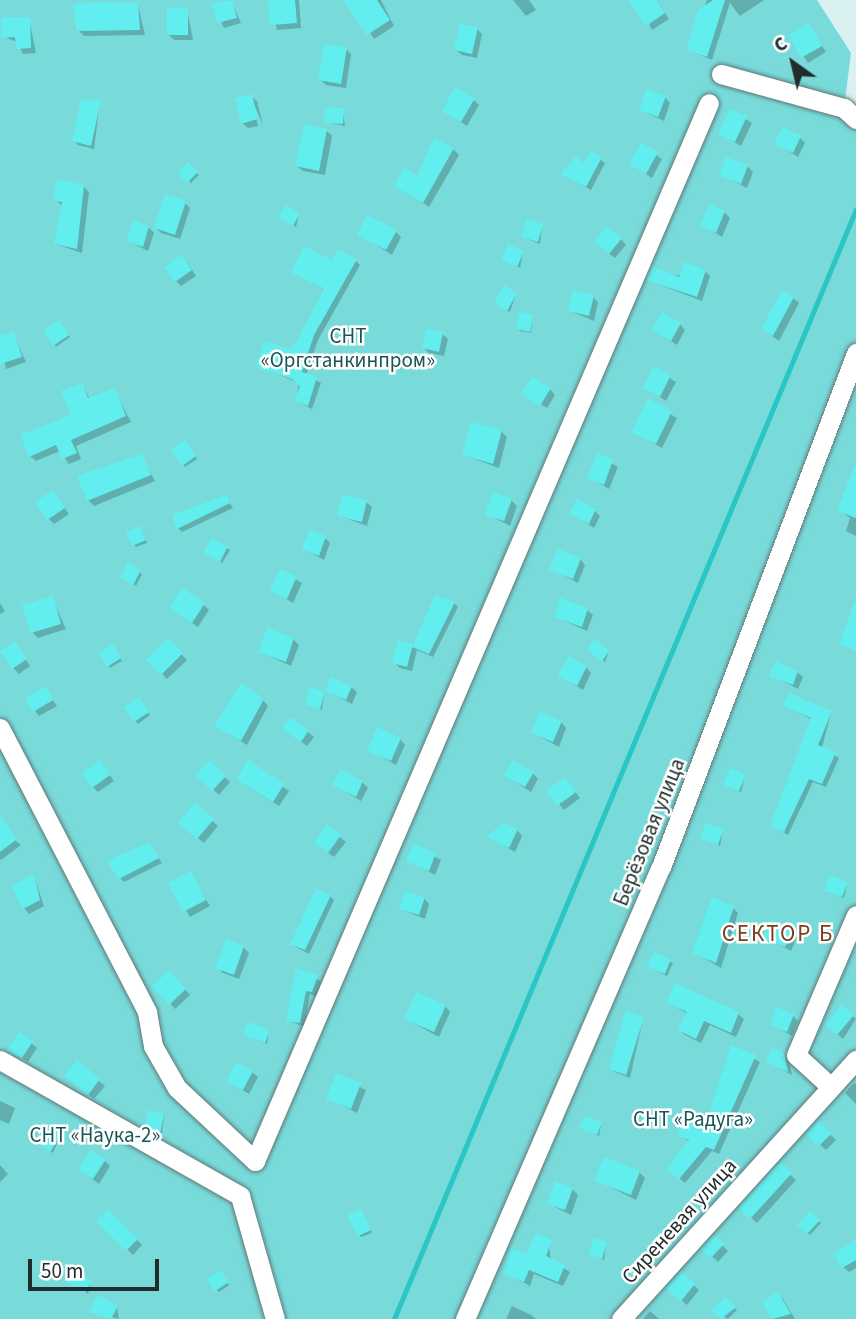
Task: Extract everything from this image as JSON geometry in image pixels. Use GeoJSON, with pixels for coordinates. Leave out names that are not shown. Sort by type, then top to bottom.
{"type":"FeatureCollection","features":[{"type":"Feature","properties":{"kind":"street"},"geometry":{"type":"LineString","coordinates":[[721,74],[844,108],[856,119]]}},
{"type":"Feature","properties":{"kind":"street"},"geometry":{"type":"LineString","coordinates":[[0,728],[147,1012],[153,1046],[177,1088],[255,1161],[709,103]]}},
{"type":"Feature","properties":{"kind":"street","name":"Берёзовая улица"},"geometry":{"type":"LineString","coordinates":[[465,1319],[661,867],[856,353]]}},
{"type":"Feature","properties":{"kind":"street"},"geometry":{"type":"LineString","coordinates":[[831,1087],[796,1055],[856,915]]}},
{"type":"Feature","properties":{"kind":"street"},"geometry":{"type":"LineString","coordinates":[[0,1059],[240,1196],[275,1319]]}},
{"type":"Feature","properties":{"kind":"street","name":"Сиреневая улица"},"geometry":{"type":"LineString","coordinates":[[621,1319],[856,1060]]}},
{"type":"Feature","properties":{"kind":"green space","name":"СНТ «Оргстанкинпром»"},"geometry":{"type":"Polygon","coordinates":[[[0,0],[817,0],[851,53],[844,108],[856,119],[856,1319],[0,1319],[0,0]]]}},
{"type":"Feature","properties":{"kind":"building"},"geometry":{"type":"Polygon","coordinates":[[[232,0],[237,18],[217,23],[212,3],[232,0]]]}},
{"type":"Feature","properties":{"kind":"building"},"geometry":{"type":"Polygon","coordinates":[[[268,0],[295,0],[297,23],[270,25],[268,0]]]}},
{"type":"Feature","properties":{"kind":"building"},"geometry":{"type":"Polygon","coordinates":[[[343,0],[377,0],[390,20],[367,35],[343,0]]]}},
{"type":"Feature","properties":{"kind":"building"},"geometry":{"type":"Polygon","coordinates":[[[629,0],[657,0],[665,13],[646,26],[629,0]]]}},
{"type":"Feature","properties":{"kind":"building"},"geometry":{"type":"Polygon","coordinates":[[[713,0],[725,0],[707,57],[686,50],[698,10],[713,0]]]}},
{"type":"Feature","properties":{"kind":"building"},"geometry":{"type":"Polygon","coordinates":[[[94,2],[138,3],[140,30],[77,31],[73,5],[94,2]]]}},
{"type":"Feature","properties":{"kind":"building"},"geometry":{"type":"Polygon","coordinates":[[[167,8],[188,8],[188,35],[167,35],[167,8]]]}},
{"type":"Feature","properties":{"kind":"building"},"geometry":{"type":"Polygon","coordinates":[[[30,17],[31,48],[16,49],[15,37],[2,38],[1,18],[30,17]]]}},
{"type":"Feature","properties":{"kind":"building"},"geometry":{"type":"Polygon","coordinates":[[[809,23],[822,46],[801,58],[788,35],[809,23]]]}},
{"type":"Feature","properties":{"kind":"building"},"geometry":{"type":"Polygon","coordinates":[[[460,24],[478,27],[472,54],[454,50],[460,24]]]}},
{"type":"Feature","properties":{"kind":"building"},"geometry":{"type":"Polygon","coordinates":[[[324,44],[347,47],[341,84],[318,80],[324,44]]]}},
{"type":"Feature","properties":{"kind":"building"},"geometry":{"type":"Polygon","coordinates":[[[455,87],[475,98],[461,122],[442,111],[455,87]]]}},
{"type":"Feature","properties":{"kind":"building"},"geometry":{"type":"Polygon","coordinates":[[[646,89],[666,96],[658,117],[639,110],[646,89]]]}},
{"type":"Feature","properties":{"kind":"building"},"geometry":{"type":"Polygon","coordinates":[[[252,94],[258,119],[241,124],[235,98],[252,94]]]}},
{"type":"Feature","properties":{"kind":"building"},"geometry":{"type":"Polygon","coordinates":[[[81,99],[101,100],[91,146],[72,141],[81,99]]]}},
{"type":"Feature","properties":{"kind":"building"},"geometry":{"type":"Polygon","coordinates":[[[325,107],[344,108],[343,124],[324,123],[325,107]]]}},
{"type":"Feature","properties":{"kind":"building"},"geometry":{"type":"Polygon","coordinates":[[[730,109],[747,116],[735,142],[718,134],[730,109]]]}},
{"type":"Feature","properties":{"kind":"building"},"geometry":{"type":"Polygon","coordinates":[[[304,124],[327,129],[319,171],[295,166],[304,124]]]}},
{"type":"Feature","properties":{"kind":"building"},"geometry":{"type":"Polygon","coordinates":[[[783,127],[801,136],[793,153],[774,144],[783,127]]]}},
{"type":"Feature","properties":{"kind":"building"},"geometry":{"type":"Polygon","coordinates":[[[434,138],[454,148],[423,203],[394,186],[404,168],[417,176],[434,138]]]}},
{"type":"Feature","properties":{"kind":"building"},"geometry":{"type":"Polygon","coordinates":[[[641,143],[658,152],[646,174],[629,164],[641,143]]]}},
{"type":"Feature","properties":{"kind":"building"},"geometry":{"type":"Polygon","coordinates":[[[591,151],[602,157],[586,187],[560,174],[576,156],[584,164],[591,151]]]}},
{"type":"Feature","properties":{"kind":"building"},"geometry":{"type":"Polygon","coordinates":[[[726,157],[748,165],[741,184],[719,176],[726,157]]]}},
{"type":"Feature","properties":{"kind":"building"},"geometry":{"type":"Polygon","coordinates":[[[188,162],[198,172],[187,183],[178,173],[188,162]]]}},
{"type":"Feature","properties":{"kind":"building"},"geometry":{"type":"Polygon","coordinates":[[[57,179],[84,185],[77,249],[54,244],[62,202],[53,201],[57,179]]]}},
{"type":"Feature","properties":{"kind":"building"},"geometry":{"type":"Polygon","coordinates":[[[165,194],[186,201],[175,235],[154,228],[165,194]]]}},
{"type":"Feature","properties":{"kind":"building"},"geometry":{"type":"Polygon","coordinates":[[[709,204],[725,211],[716,233],[700,226],[709,204]]]}},
{"type":"Feature","properties":{"kind":"building"},"geometry":{"type":"Polygon","coordinates":[[[285,205],[300,213],[293,226],[278,218],[285,205]]]}},
{"type":"Feature","properties":{"kind":"building"},"geometry":{"type":"Polygon","coordinates":[[[367,215],[397,230],[386,250],[357,235],[367,215]]]}},
{"type":"Feature","properties":{"kind":"building"},"geometry":{"type":"Polygon","coordinates":[[[526,219],[543,224],[538,242],[521,237],[526,219]]]}},
{"type":"Feature","properties":{"kind":"building"},"geometry":{"type":"Polygon","coordinates":[[[133,220],[149,226],[143,247],[126,241],[133,220]]]}},
{"type":"Feature","properties":{"kind":"building"},"geometry":{"type":"Polygon","coordinates":[[[606,226],[622,238],[609,254],[594,242],[606,226]]]}},
{"type":"Feature","properties":{"kind":"building"},"geometry":{"type":"Polygon","coordinates":[[[508,244],[524,251],[517,267],[501,260],[508,244]]]}},
{"type":"Feature","properties":{"kind":"building"},"geometry":{"type":"Polygon","coordinates":[[[304,246],[332,260],[338,249],[357,259],[314,335],[302,372],[317,377],[308,406],[294,401],[300,386],[292,379],[256,367],[264,341],[290,349],[295,344],[324,289],[291,272],[304,246]]]}},
{"type":"Feature","properties":{"kind":"building"},"geometry":{"type":"Polygon","coordinates":[[[182,255],[192,270],[175,282],[164,267],[182,255]]]}},
{"type":"Feature","properties":{"kind":"building"},"geometry":{"type":"Polygon","coordinates":[[[684,262],[706,270],[697,297],[646,280],[652,266],[679,277],[684,262]]]}},
{"type":"Feature","properties":{"kind":"building"},"geometry":{"type":"Polygon","coordinates":[[[504,285],[517,293],[507,311],[494,303],[504,285]]]}},
{"type":"Feature","properties":{"kind":"building"},"geometry":{"type":"Polygon","coordinates":[[[573,290],[594,295],[589,316],[568,311],[573,290]]]}},
{"type":"Feature","properties":{"kind":"building"},"geometry":{"type":"Polygon","coordinates":[[[782,290],[794,297],[773,336],[761,329],[782,290]]]}},
{"type":"Feature","properties":{"kind":"building"},"geometry":{"type":"Polygon","coordinates":[[[519,312],[533,315],[530,332],[516,329],[519,312]]]}},
{"type":"Feature","properties":{"kind":"building"},"geometry":{"type":"Polygon","coordinates":[[[662,312],[681,323],[671,341],[652,330],[662,312]]]}},
{"type":"Feature","properties":{"kind":"building"},"geometry":{"type":"Polygon","coordinates":[[[59,320],[69,335],[53,346],[43,331],[59,320]]]}},
{"type":"Feature","properties":{"kind":"building"},"geometry":{"type":"Polygon","coordinates":[[[426,329],[443,332],[439,352],[422,348],[426,329]]]}},
{"type":"Feature","properties":{"kind":"building"},"geometry":{"type":"Polygon","coordinates":[[[14,332],[22,357],[0,364],[0,336],[14,332]]]}},
{"type":"Feature","properties":{"kind":"building"},"geometry":{"type":"Polygon","coordinates":[[[654,366],[671,375],[660,397],[643,388],[654,366]]]}},
{"type":"Feature","properties":{"kind":"building"},"geometry":{"type":"Polygon","coordinates":[[[532,377],[551,388],[540,406],[521,394],[532,377]]]}},
{"type":"Feature","properties":{"kind":"building"},"geometry":{"type":"Polygon","coordinates":[[[82,383],[88,398],[115,388],[126,416],[71,440],[77,453],[62,459],[56,445],[29,457],[20,435],[71,415],[61,391],[82,383]]]}},
{"type":"Feature","properties":{"kind":"building"},"geometry":{"type":"Polygon","coordinates":[[[648,399],[672,411],[656,444],[631,432],[648,399]]]}},
{"type":"Feature","properties":{"kind":"building"},"geometry":{"type":"Polygon","coordinates":[[[471,422],[502,430],[493,464],[462,455],[471,422]]]}},
{"type":"Feature","properties":{"kind":"building"},"geometry":{"type":"Polygon","coordinates":[[[185,440],[196,456],[182,466],[171,449],[185,440]]]}},
{"type":"Feature","properties":{"kind":"building"},"geometry":{"type":"Polygon","coordinates":[[[597,453],[613,460],[604,485],[587,478],[597,453]]]}},
{"type":"Feature","properties":{"kind":"building"},"geometry":{"type":"Polygon","coordinates":[[[142,454],[151,475],[87,501],[77,476],[142,454]]]}},
{"type":"Feature","properties":{"kind":"building"},"geometry":{"type":"Polygon","coordinates":[[[856,465],[856,518],[837,511],[856,465]]]}},
{"type":"Feature","properties":{"kind":"building"},"geometry":{"type":"Polygon","coordinates":[[[53,490],[65,508],[47,520],[35,502],[53,490]]]}},
{"type":"Feature","properties":{"kind":"building"},"geometry":{"type":"Polygon","coordinates":[[[493,492],[512,499],[504,521],[485,515],[493,492]]]}},
{"type":"Feature","properties":{"kind":"building"},"geometry":{"type":"Polygon","coordinates":[[[342,494],[367,500],[362,522],[337,516],[342,494]]]}},
{"type":"Feature","properties":{"kind":"building"},"geometry":{"type":"Polygon","coordinates":[[[226,495],[230,503],[177,529],[172,515],[226,495]]]}},
{"type":"Feature","properties":{"kind":"building"},"geometry":{"type":"Polygon","coordinates":[[[577,499],[596,509],[589,524],[569,514],[577,499]]]}},
{"type":"Feature","properties":{"kind":"building"},"geometry":{"type":"Polygon","coordinates":[[[140,526],[146,540],[132,546],[126,532],[140,526]]]}},
{"type":"Feature","properties":{"kind":"building"},"geometry":{"type":"Polygon","coordinates":[[[309,530],[326,536],[319,556],[302,549],[309,530]]]}},
{"type":"Feature","properties":{"kind":"building"},"geometry":{"type":"Polygon","coordinates":[[[212,538],[228,546],[220,562],[203,552],[212,538]]]}},
{"type":"Feature","properties":{"kind":"building"},"geometry":{"type":"Polygon","coordinates":[[[558,549],[581,558],[573,579],[549,570],[558,549]]]}},
{"type":"Feature","properties":{"kind":"building"},"geometry":{"type":"Polygon","coordinates":[[[128,563],[141,570],[133,585],[120,577],[128,563]]]}},
{"type":"Feature","properties":{"kind":"building"},"geometry":{"type":"Polygon","coordinates":[[[280,569],[297,576],[287,599],[270,591],[280,569]]]}},
{"type":"Feature","properties":{"kind":"building"},"geometry":{"type":"Polygon","coordinates":[[[182,588],[205,603],[192,623],[169,608],[182,588]]]}},
{"type":"Feature","properties":{"kind":"building"},"geometry":{"type":"Polygon","coordinates":[[[435,595],[455,602],[429,654],[412,647],[435,595]]]}},
{"type":"Feature","properties":{"kind":"building"},"geometry":{"type":"Polygon","coordinates":[[[53,596],[61,624],[31,633],[22,605],[53,596]]]}},
{"type":"Feature","properties":{"kind":"building"},"geometry":{"type":"Polygon","coordinates":[[[560,598],[588,608],[582,627],[554,617],[560,598]]]}},
{"type":"Feature","properties":{"kind":"building"},"geometry":{"type":"Polygon","coordinates":[[[856,601],[856,651],[839,644],[856,601]]]}},
{"type":"Feature","properties":{"kind":"building"},"geometry":{"type":"Polygon","coordinates":[[[267,628],[294,638],[286,662],[258,652],[267,628]]]}},
{"type":"Feature","properties":{"kind":"building"},"geometry":{"type":"Polygon","coordinates":[[[168,638],[183,653],[161,675],[146,660],[168,638]]]}},
{"type":"Feature","properties":{"kind":"building"},"geometry":{"type":"Polygon","coordinates":[[[594,639],[610,650],[602,661],[587,650],[594,639]]]}},
{"type":"Feature","properties":{"kind":"building"},"geometry":{"type":"Polygon","coordinates":[[[398,640],[413,644],[407,667],[392,663],[398,640]]]}},
{"type":"Feature","properties":{"kind":"building"},"geometry":{"type":"Polygon","coordinates":[[[15,641],[27,659],[12,669],[0,651],[15,641]]]}},
{"type":"Feature","properties":{"kind":"building"},"geometry":{"type":"Polygon","coordinates":[[[113,644],[121,658],[107,667],[99,653],[113,644]]]}},
{"type":"Feature","properties":{"kind":"building"},"geometry":{"type":"Polygon","coordinates":[[[568,656],[587,666],[577,686],[558,676],[568,656]]]}},
{"type":"Feature","properties":{"kind":"building"},"geometry":{"type":"Polygon","coordinates":[[[775,661],[798,671],[793,685],[769,676],[775,661]]]}},
{"type":"Feature","properties":{"kind":"building"},"geometry":{"type":"Polygon","coordinates":[[[331,677],[352,686],[346,700],[325,691],[331,677]]]}},
{"type":"Feature","properties":{"kind":"building"},"geometry":{"type":"Polygon","coordinates":[[[241,683],[264,699],[241,741],[214,726],[241,683]]]}},
{"type":"Feature","properties":{"kind":"building"},"geometry":{"type":"Polygon","coordinates":[[[46,686],[53,700],[33,712],[25,698],[46,686]]]}},
{"type":"Feature","properties":{"kind":"building"},"geometry":{"type":"Polygon","coordinates":[[[310,687],[325,692],[320,709],[305,704],[310,687]]]}},
{"type":"Feature","properties":{"kind":"building"},"geometry":{"type":"Polygon","coordinates":[[[788,693],[832,711],[818,745],[836,752],[822,784],[809,779],[784,832],[770,826],[811,718],[783,706],[788,693]]]}},
{"type":"Feature","properties":{"kind":"building"},"geometry":{"type":"Polygon","coordinates":[[[139,697],[149,712],[134,722],[124,707],[139,697]]]}},
{"type":"Feature","properties":{"kind":"building"},"geometry":{"type":"Polygon","coordinates":[[[540,712],[562,721],[553,742],[531,733],[540,712]]]}},
{"type":"Feature","properties":{"kind":"building"},"geometry":{"type":"Polygon","coordinates":[[[290,717],[309,730],[301,742],[282,729],[290,717]]]}},
{"type":"Feature","properties":{"kind":"building"},"geometry":{"type":"Polygon","coordinates":[[[377,727],[401,738],[391,761],[367,751],[377,727]]]}},
{"type":"Feature","properties":{"kind":"building"},"geometry":{"type":"Polygon","coordinates":[[[100,760],[110,775],[92,788],[82,773],[100,760]]]}},
{"type":"Feature","properties":{"kind":"building"},"geometry":{"type":"Polygon","coordinates":[[[209,760],[226,776],[212,791],[195,775],[209,760]]]}},
{"type":"Feature","properties":{"kind":"building"},"geometry":{"type":"Polygon","coordinates":[[[248,760],[284,784],[273,802],[236,779],[248,760]]]}},
{"type":"Feature","properties":{"kind":"building"},"geometry":{"type":"Polygon","coordinates":[[[512,760],[534,772],[525,787],[504,776],[512,760]]]}},
{"type":"Feature","properties":{"kind":"building"},"geometry":{"type":"Polygon","coordinates":[[[730,768],[746,775],[739,791],[723,785],[730,768]]]}},
{"type":"Feature","properties":{"kind":"building"},"geometry":{"type":"Polygon","coordinates":[[[340,769],[363,781],[356,797],[332,785],[340,769]]]}},
{"type":"Feature","properties":{"kind":"building"},"geometry":{"type":"Polygon","coordinates":[[[565,777],[576,792],[557,806],[546,791],[565,777]]]}},
{"type":"Feature","properties":{"kind":"building"},"geometry":{"type":"Polygon","coordinates":[[[195,803],[214,819],[197,839],[178,823],[195,803]]]}},
{"type":"Feature","properties":{"kind":"building"},"geometry":{"type":"Polygon","coordinates":[[[0,816],[17,839],[0,852],[0,816]]]}},
{"type":"Feature","properties":{"kind":"building"},"geometry":{"type":"Polygon","coordinates":[[[504,823],[518,829],[509,848],[486,837],[504,823]]]}},
{"type":"Feature","properties":{"kind":"building"},"geometry":{"type":"Polygon","coordinates":[[[706,823],[724,829],[718,845],[700,838],[706,823]]]}},
{"type":"Feature","properties":{"kind":"building"},"geometry":{"type":"Polygon","coordinates":[[[327,824],[341,835],[328,853],[314,843],[327,824]]]}},
{"type":"Feature","properties":{"kind":"building"},"geometry":{"type":"Polygon","coordinates":[[[149,842],[159,858],[119,879],[107,861],[149,842]]]}},
{"type":"Feature","properties":{"kind":"building"},"geometry":{"type":"Polygon","coordinates":[[[414,844],[436,853],[429,871],[406,861],[414,844]]]}},
{"type":"Feature","properties":{"kind":"building"},"geometry":{"type":"Polygon","coordinates":[[[191,871],[206,900],[183,912],[168,883],[191,871]]]}},
{"type":"Feature","properties":{"kind":"building"},"geometry":{"type":"Polygon","coordinates":[[[34,874],[40,900],[23,909],[11,886],[34,874]]]}},
{"type":"Feature","properties":{"kind":"building"},"geometry":{"type":"Polygon","coordinates":[[[830,875],[848,882],[842,897],[824,891],[830,875]]]}},
{"type":"Feature","properties":{"kind":"building"},"geometry":{"type":"Polygon","coordinates":[[[316,889],[331,895],[305,950],[290,944],[316,889]]]}},
{"type":"Feature","properties":{"kind":"building"},"geometry":{"type":"Polygon","coordinates":[[[405,891],[425,897],[419,915],[399,909],[405,891]]]}},
{"type":"Feature","properties":{"kind":"building"},"geometry":{"type":"Polygon","coordinates":[[[712,897],[734,906],[716,963],[692,953],[712,897]]]}},
{"type":"Feature","properties":{"kind":"building"},"geometry":{"type":"Polygon","coordinates":[[[771,920],[793,930],[785,947],[764,938],[771,920]]]}},
{"type":"Feature","properties":{"kind":"building"},"geometry":{"type":"Polygon","coordinates":[[[226,939],[244,946],[234,975],[215,968],[226,939]]]}},
{"type":"Feature","properties":{"kind":"building"},"geometry":{"type":"Polygon","coordinates":[[[654,952],[671,959],[665,974],[647,967],[654,952]]]}},
{"type":"Feature","properties":{"kind":"building"},"geometry":{"type":"Polygon","coordinates":[[[296,968],[318,975],[312,992],[306,991],[300,1023],[286,1021],[296,968]]]}},
{"type":"Feature","properties":{"kind":"building"},"geometry":{"type":"Polygon","coordinates":[[[170,970],[186,989],[169,1005],[152,986],[170,970]]]}},
{"type":"Feature","properties":{"kind":"building"},"geometry":{"type":"Polygon","coordinates":[[[675,983],[739,1012],[731,1033],[704,1021],[696,1039],[678,1030],[687,1012],[666,1002],[675,983]]]}},
{"type":"Feature","properties":{"kind":"building"},"geometry":{"type":"Polygon","coordinates":[[[416,992],[446,1005],[434,1032],[404,1019],[416,992]]]}},
{"type":"Feature","properties":{"kind":"building"},"geometry":{"type":"Polygon","coordinates":[[[842,1005],[854,1015],[837,1035],[825,1025],[842,1005]]]}},
{"type":"Feature","properties":{"kind":"building"},"geometry":{"type":"Polygon","coordinates":[[[776,1007],[794,1014],[787,1032],[770,1025],[776,1007]]]}},
{"type":"Feature","properties":{"kind":"building"},"geometry":{"type":"Polygon","coordinates":[[[626,1010],[644,1017],[626,1075],[609,1069],[626,1010]]]}},
{"type":"Feature","properties":{"kind":"building"},"geometry":{"type":"Polygon","coordinates":[[[248,1022],[270,1030],[265,1043],[243,1035],[248,1022]]]}},
{"type":"Feature","properties":{"kind":"building"},"geometry":{"type":"Polygon","coordinates":[[[19,1032],[33,1041],[22,1058],[7,1050],[19,1032]]]}},
{"type":"Feature","properties":{"kind":"building"},"geometry":{"type":"Polygon","coordinates":[[[731,1045],[756,1055],[714,1150],[706,1147],[679,1179],[666,1169],[689,1140],[677,1136],[683,1117],[705,1125],[731,1045]]]}},
{"type":"Feature","properties":{"kind":"building"},"geometry":{"type":"Polygon","coordinates":[[[772,1048],[784,1053],[788,1072],[766,1062],[772,1048]]]}},
{"type":"Feature","properties":{"kind":"building"},"geometry":{"type":"Polygon","coordinates":[[[77,1060],[100,1079],[88,1095],[64,1076],[77,1060]]]}},
{"type":"Feature","properties":{"kind":"building"},"geometry":{"type":"Polygon","coordinates":[[[236,1062],[253,1071],[243,1090],[226,1082],[236,1062]]]}},
{"type":"Feature","properties":{"kind":"building"},"geometry":{"type":"Polygon","coordinates":[[[336,1073],[361,1083],[351,1109],[326,1099],[336,1073]]]}},
{"type":"Feature","properties":{"kind":"building"},"geometry":{"type":"Polygon","coordinates":[[[148,1110],[164,1114],[160,1134],[145,1128],[148,1110]]]}},
{"type":"Feature","properties":{"kind":"building"},"geometry":{"type":"Polygon","coordinates":[[[584,1116],[602,1122],[597,1135],[579,1128],[584,1116]]]}},
{"type":"Feature","properties":{"kind":"building"},"geometry":{"type":"Polygon","coordinates":[[[818,1121],[832,1133],[819,1146],[806,1134],[818,1121]]]}},
{"type":"Feature","properties":{"kind":"building"},"geometry":{"type":"Polygon","coordinates":[[[49,1125],[62,1134],[50,1152],[37,1143],[49,1125]]]}},
{"type":"Feature","properties":{"kind":"building"},"geometry":{"type":"Polygon","coordinates":[[[90,1150],[106,1159],[93,1179],[78,1170],[90,1150]]]}},
{"type":"Feature","properties":{"kind":"building"},"geometry":{"type":"Polygon","coordinates":[[[604,1157],[640,1171],[631,1195],[594,1181],[604,1157]]]}},
{"type":"Feature","properties":{"kind":"building"},"geometry":{"type":"Polygon","coordinates":[[[780,1162],[792,1173],[750,1219],[738,1208],[780,1162]]]}},
{"type":"Feature","properties":{"kind":"building"},"geometry":{"type":"Polygon","coordinates":[[[555,1181],[573,1188],[565,1210],[547,1204],[555,1181]]]}},
{"type":"Feature","properties":{"kind":"building"},"geometry":{"type":"Polygon","coordinates":[[[108,1209],[138,1239],[126,1251],[96,1221],[108,1209]]]}},
{"type":"Feature","properties":{"kind":"building"},"geometry":{"type":"Polygon","coordinates":[[[361,1209],[371,1230],[358,1236],[347,1215],[361,1209]]]}},
{"type":"Feature","properties":{"kind":"building"},"geometry":{"type":"Polygon","coordinates":[[[810,1211],[820,1220],[807,1234],[797,1225],[810,1211]]]}},
{"type":"Feature","properties":{"kind":"building"},"geometry":{"type":"Polygon","coordinates":[[[535,1233],[552,1240],[546,1256],[565,1265],[558,1282],[529,1270],[524,1282],[504,1274],[511,1248],[527,1254],[535,1233]]]}},
{"type":"Feature","properties":{"kind":"building"},"geometry":{"type":"Polygon","coordinates":[[[714,1235],[724,1244],[711,1258],[701,1249],[714,1235]]]}},
{"type":"Feature","properties":{"kind":"building"},"geometry":{"type":"Polygon","coordinates":[[[593,1238],[607,1242],[602,1259],[589,1255],[593,1238]]]}},
{"type":"Feature","properties":{"kind":"building"},"geometry":{"type":"Polygon","coordinates":[[[856,1240],[856,1260],[842,1268],[833,1253],[856,1240]]]}},
{"type":"Feature","properties":{"kind":"building"},"geometry":{"type":"Polygon","coordinates":[[[72,1269],[92,1281],[85,1293],[66,1281],[72,1269]]]}},
{"type":"Feature","properties":{"kind":"building"},"geometry":{"type":"Polygon","coordinates":[[[220,1270],[229,1282],[215,1291],[207,1279],[220,1270]]]}},
{"type":"Feature","properties":{"kind":"building"},"geometry":{"type":"Polygon","coordinates":[[[681,1271],[695,1284],[681,1301],[666,1288],[681,1271]]]}},
{"type":"Feature","properties":{"kind":"building"},"geometry":{"type":"Polygon","coordinates":[[[778,1292],[791,1314],[772,1319],[762,1302],[778,1292]]]}},
{"type":"Feature","properties":{"kind":"building"},"geometry":{"type":"Polygon","coordinates":[[[98,1295],[118,1306],[111,1319],[89,1312],[98,1295]]]}},
{"type":"Feature","properties":{"kind":"building"},"geometry":{"type":"Polygon","coordinates":[[[725,1297],[736,1307],[721,1319],[712,1311],[725,1297]]]}},
{"type":"Feature","properties":{"kind":"waterway"},"geometry":{"type":"LineString","coordinates":[[394,1319],[856,209]]}},
{"type":"Feature","properties":{"kind":"district","name":"СЕКТОР Б"},"geometry":{"type":"Point","coordinates":[778,934]}},
{"type":"Feature","properties":{"kind":"park label","name":"СНТ «Радуга»"},"geometry":{"type":"Point","coordinates":[693,1119]}},
{"type":"Feature","properties":{"kind":"park label","name":"СНТ «Наука-2»"},"geometry":{"type":"Point","coordinates":[95,1135]}}]}
